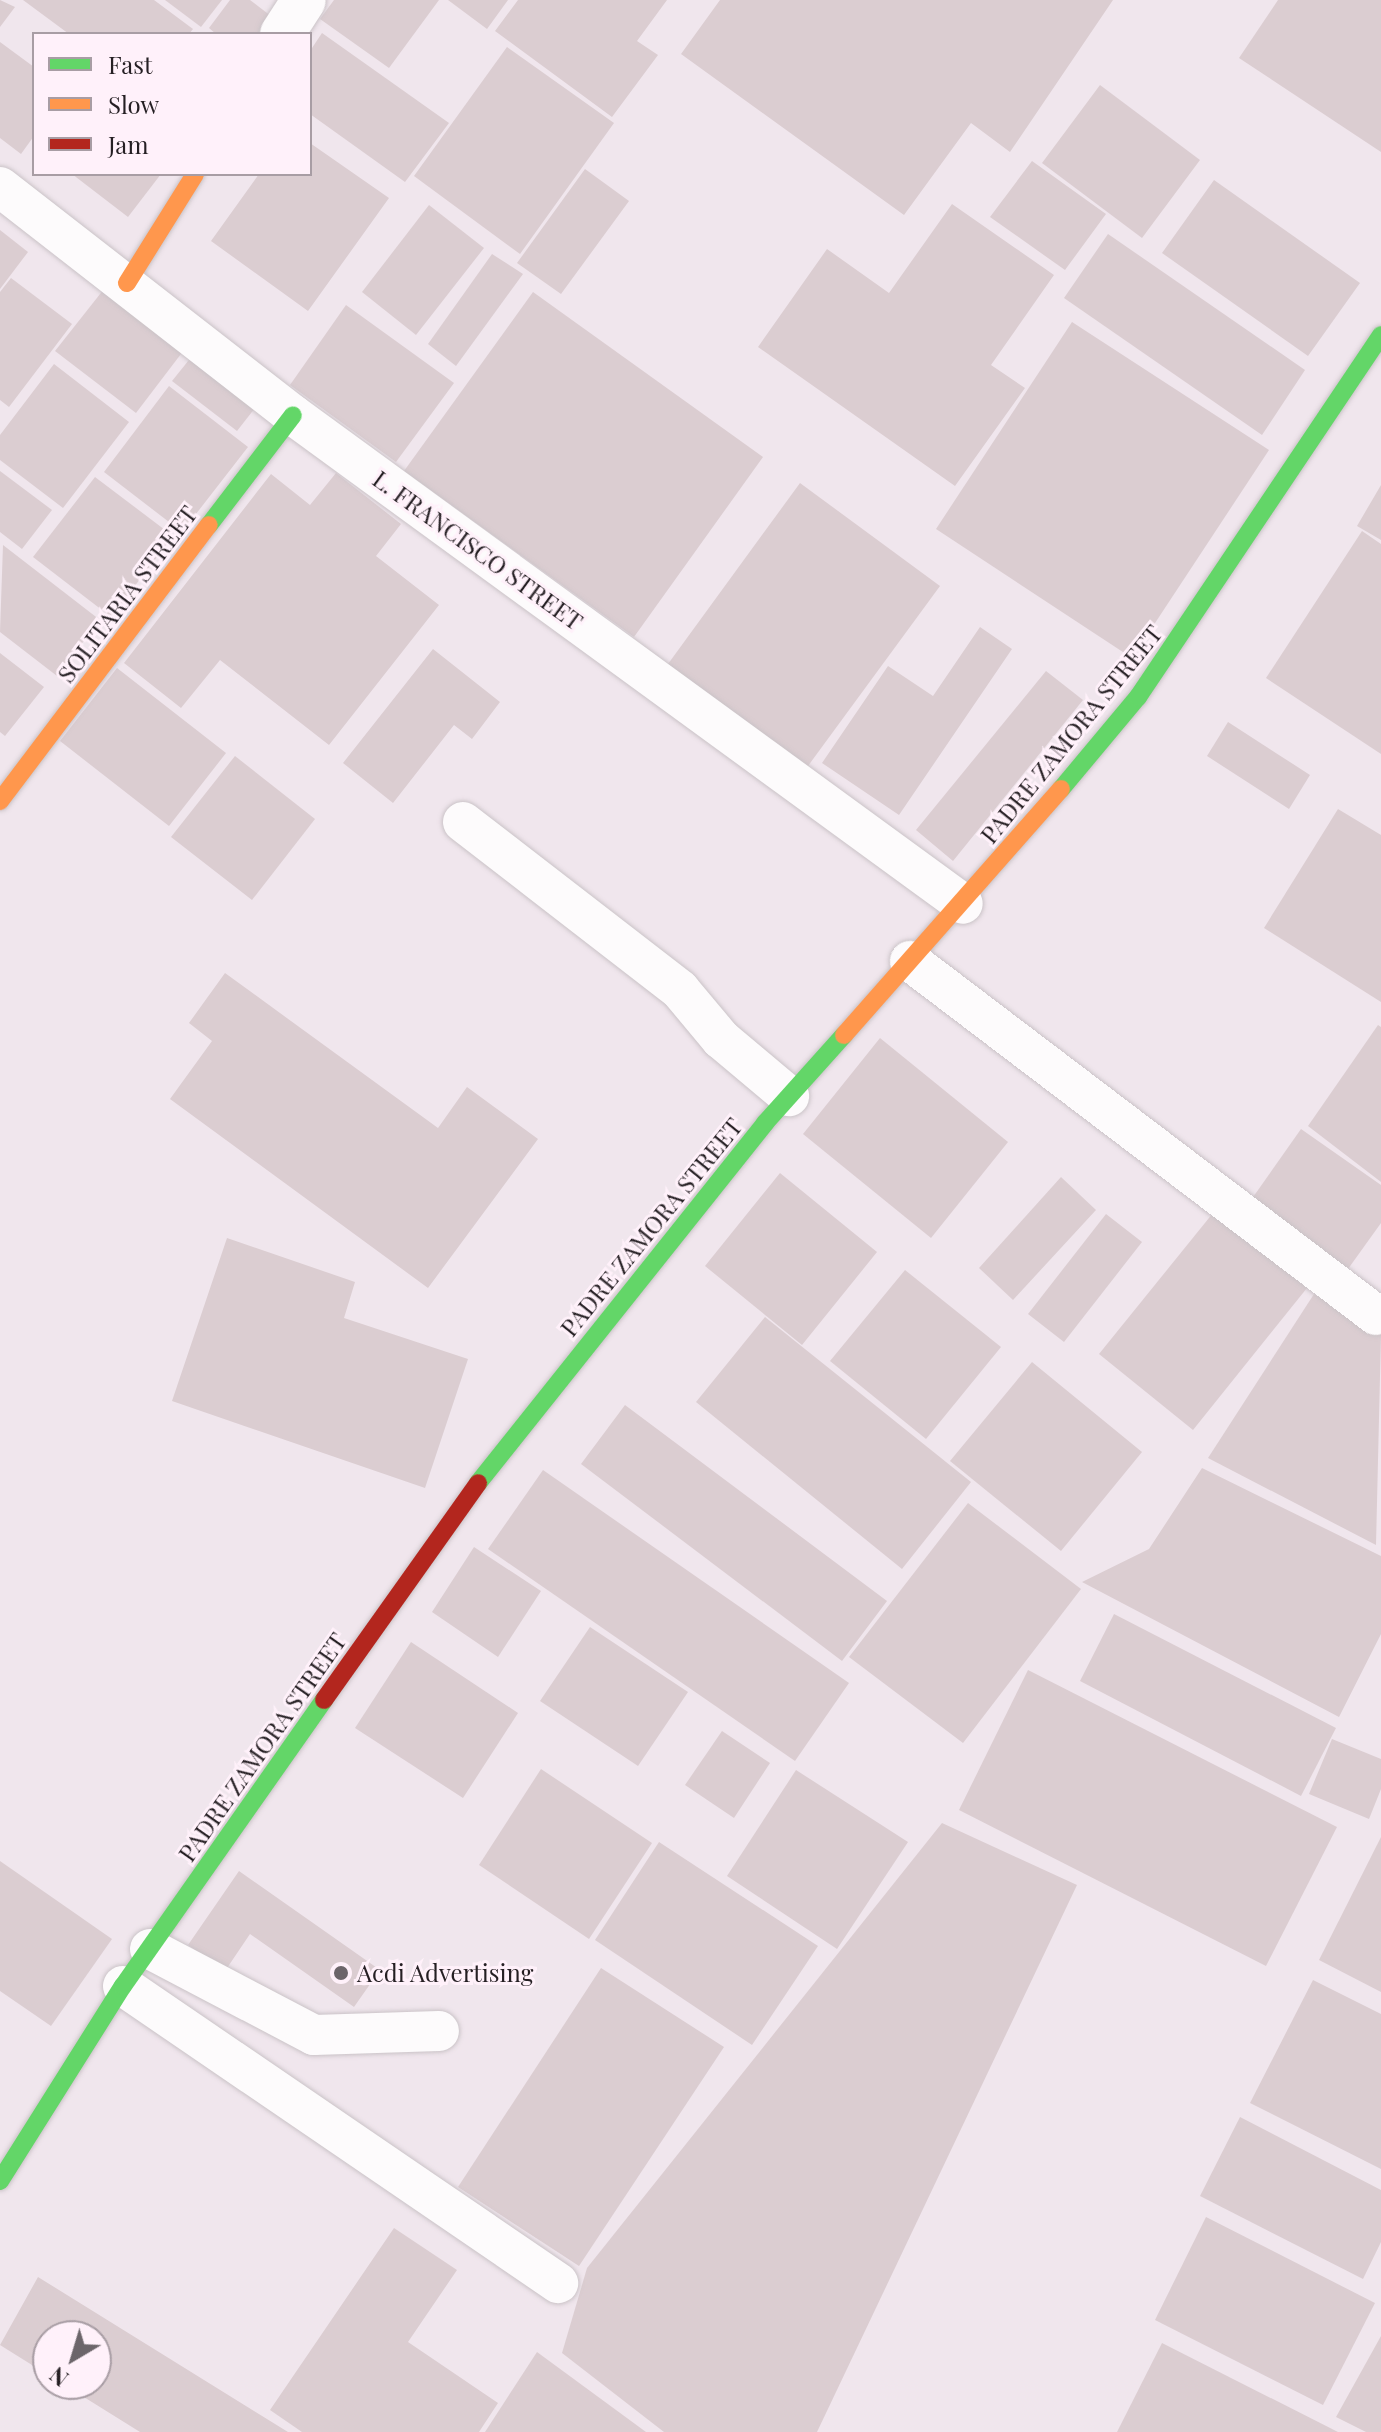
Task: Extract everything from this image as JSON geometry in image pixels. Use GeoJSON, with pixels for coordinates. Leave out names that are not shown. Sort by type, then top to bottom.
{"type":"FeatureCollection","features":[{"type":"Feature","properties":{"kind":"street"},"geometry":{"type":"LineString","coordinates":[[283,32],[304,0]]}},
{"type":"Feature","properties":{"kind":"street"},"geometry":{"type":"LineString","coordinates":[[127,283],[194,176]]}},
{"type":"Feature","properties":{"kind":"street","name":"PADRE ZAMORA STREET"},"geometry":{"type":"LineString","coordinates":[[0,2181],[123,1986],[466,1498],[789,1096],[963,904],[1167,657],[1381,335]]}},
{"type":"Feature","properties":{"kind":"street","name":"SOLITARIA STREET"},"geometry":{"type":"LineString","coordinates":[[2,793],[293,415]]}},
{"type":"Feature","properties":{"kind":"lane","name":"L. FRANCISCO STREET"},"geometry":{"type":"LineString","coordinates":[[0,187],[293,415],[963,904]]}},
{"type":"Feature","properties":{"kind":"lane"},"geometry":{"type":"LineString","coordinates":[[463,822],[680,990],[721,1039],[789,1096]]}},
{"type":"Feature","properties":{"kind":"lane"},"geometry":{"type":"LineString","coordinates":[[910,961],[1376,1315]]}},
{"type":"Feature","properties":{"kind":"lane"},"geometry":{"type":"LineString","coordinates":[[150,1949],[314,2035],[439,2031]]}},
{"type":"Feature","properties":{"kind":"lane"},"geometry":{"type":"LineString","coordinates":[[123,1986],[558,2283]]}},
{"type":"Feature","properties":{"kind":"building"},"geometry":{"type":"Polygon","coordinates":[[[0,0],[15,7],[0,27],[0,0]]]}},
{"type":"Feature","properties":{"kind":"building"},"geometry":{"type":"Polygon","coordinates":[[[23,0],[154,0],[193,29],[191,32],[66,32],[23,0]]]}},
{"type":"Feature","properties":{"kind":"building"},"geometry":{"type":"Polygon","coordinates":[[[165,0],[222,0],[201,27],[165,0]]]}},
{"type":"Feature","properties":{"kind":"building"},"geometry":{"type":"Polygon","coordinates":[[[230,0],[250,0],[280,23],[273,32],[214,32],[209,28],[230,0]]]}},
{"type":"Feature","properties":{"kind":"building"},"geometry":{"type":"Polygon","coordinates":[[[334,0],[439,0],[389,68],[320,19],[334,0]]]}},
{"type":"Feature","properties":{"kind":"building"},"geometry":{"type":"Polygon","coordinates":[[[448,0],[508,0],[487,29],[448,0]]]}},
{"type":"Feature","properties":{"kind":"building"},"geometry":{"type":"Polygon","coordinates":[[[518,0],[667,0],[637,41],[658,55],[612,117],[495,31],[518,0]]]}},
{"type":"Feature","properties":{"kind":"building"},"geometry":{"type":"Polygon","coordinates":[[[720,0],[1113,0],[1010,152],[971,123],[904,215],[681,54],[720,0]]]}},
{"type":"Feature","properties":{"kind":"building"},"geometry":{"type":"Polygon","coordinates":[[[1278,0],[1381,0],[1381,152],[1239,58],[1278,0]]]}},
{"type":"Feature","properties":{"kind":"building"},"geometry":{"type":"Polygon","coordinates":[[[322,33],[449,123],[405,182],[312,115],[312,48],[322,33]]]}},
{"type":"Feature","properties":{"kind":"building"},"geometry":{"type":"Polygon","coordinates":[[[0,42],[32,66],[32,139],[21,154],[0,138],[0,42]]]}},
{"type":"Feature","properties":{"kind":"building"},"geometry":{"type":"Polygon","coordinates":[[[507,47],[614,123],[520,254],[414,176],[507,47]]]}},
{"type":"Feature","properties":{"kind":"building"},"geometry":{"type":"Polygon","coordinates":[[[1100,85],[1200,160],[1142,238],[1042,163],[1100,85]]]}},
{"type":"Feature","properties":{"kind":"building"},"geometry":{"type":"Polygon","coordinates":[[[312,144],[389,198],[308,311],[211,241],[258,176],[312,176],[312,144]]]}},
{"type":"Feature","properties":{"kind":"building"},"geometry":{"type":"Polygon","coordinates":[[[1032,161],[1106,214],[1065,270],[990,217],[1032,161]]]}},
{"type":"Feature","properties":{"kind":"building"},"geometry":{"type":"Polygon","coordinates":[[[585,169],[629,201],[561,294],[517,263],[585,169]]]}},
{"type":"Feature","properties":{"kind":"building"},"geometry":{"type":"Polygon","coordinates":[[[75,176],[159,176],[128,217],[75,176]]]}},
{"type":"Feature","properties":{"kind":"building"},"geometry":{"type":"Polygon","coordinates":[[[1214,180],[1360,283],[1308,356],[1162,253],[1214,180]]]}},
{"type":"Feature","properties":{"kind":"building"},"geometry":{"type":"Polygon","coordinates":[[[952,204],[1054,275],[991,365],[1025,388],[955,486],[758,347],[827,249],[889,293],[952,204]]]}},
{"type":"Feature","properties":{"kind":"building"},"geometry":{"type":"Polygon","coordinates":[[[429,205],[484,248],[416,335],[362,292],[429,205]]]}},
{"type":"Feature","properties":{"kind":"building"},"geometry":{"type":"Polygon","coordinates":[[[0,230],[28,252],[0,289],[0,230]]]}},
{"type":"Feature","properties":{"kind":"building"},"geometry":{"type":"Polygon","coordinates":[[[1108,234],[1305,370],[1262,435],[1064,298],[1108,234]]]}},
{"type":"Feature","properties":{"kind":"building"},"geometry":{"type":"Polygon","coordinates":[[[492,254],[523,274],[456,366],[428,344],[492,254]]]}},
{"type":"Feature","properties":{"kind":"building"},"geometry":{"type":"Polygon","coordinates":[[[11,278],[72,324],[9,407],[0,400],[0,292],[11,278]]]}},
{"type":"Feature","properties":{"kind":"building"},"geometry":{"type":"Polygon","coordinates":[[[104,289],[184,350],[136,413],[55,351],[104,289]]]}},
{"type":"Feature","properties":{"kind":"building"},"geometry":{"type":"Polygon","coordinates":[[[533,292],[763,457],[634,637],[404,471],[533,292]]]}},
{"type":"Feature","properties":{"kind":"building"},"geometry":{"type":"Polygon","coordinates":[[[346,305],[454,383],[396,462],[290,385],[346,305]]]}},
{"type":"Feature","properties":{"kind":"building"},"geometry":{"type":"Polygon","coordinates":[[[1072,322],[1269,450],[1132,658],[936,529],[1072,322]]]}},
{"type":"Feature","properties":{"kind":"building"},"geometry":{"type":"Polygon","coordinates":[[[197,350],[262,399],[237,431],[172,381],[197,350]]]}},
{"type":"Feature","properties":{"kind":"building"},"geometry":{"type":"Polygon","coordinates":[[[54,364],[129,422],[63,508],[0,460],[0,435],[54,364]]]}},
{"type":"Feature","properties":{"kind":"building"},"geometry":{"type":"Polygon","coordinates":[[[169,386],[248,447],[182,532],[104,472],[169,386]]]}},
{"type":"Feature","properties":{"kind":"building"},"geometry":{"type":"Polygon","coordinates":[[[0,471],[52,510],[22,549],[0,532],[0,471]]]}},
{"type":"Feature","properties":{"kind":"building"},"geometry":{"type":"Polygon","coordinates":[[[336,473],[401,524],[376,556],[439,605],[329,745],[220,660],[181,708],[124,663],[271,474],[310,505],[336,473]]]}},
{"type":"Feature","properties":{"kind":"building"},"geometry":{"type":"Polygon","coordinates":[[[95,477],[173,536],[111,617],[33,557],[95,477]]]}},
{"type":"Feature","properties":{"kind":"building"},"geometry":{"type":"Polygon","coordinates":[[[800,483],[940,586],[808,766],[668,664],[800,483]]]}},
{"type":"Feature","properties":{"kind":"building"},"geometry":{"type":"Polygon","coordinates":[[[1381,485],[1381,540],[1357,526],[1381,485]]]}},
{"type":"Feature","properties":{"kind":"building"},"geometry":{"type":"Polygon","coordinates":[[[1362,531],[1381,544],[1381,754],[1266,678],[1362,531]]]}},
{"type":"Feature","properties":{"kind":"building"},"geometry":{"type":"Polygon","coordinates":[[[3,545],[100,620],[57,676],[0,632],[3,545]]]}},
{"type":"Feature","properties":{"kind":"building"},"geometry":{"type":"Polygon","coordinates":[[[980,627],[1012,649],[899,815],[822,763],[888,666],[933,696],[980,627]]]}},
{"type":"Feature","properties":{"kind":"building"},"geometry":{"type":"Polygon","coordinates":[[[433,649],[500,702],[472,739],[454,725],[393,803],[343,763],[433,649]]]}},
{"type":"Feature","properties":{"kind":"building"},"geometry":{"type":"Polygon","coordinates":[[[0,653],[44,687],[5,736],[0,732],[0,653]]]}},
{"type":"Feature","properties":{"kind":"building"},"geometry":{"type":"Polygon","coordinates":[[[117,668],[226,753],[169,826],[60,741],[117,668]]]}},
{"type":"Feature","properties":{"kind":"building"},"geometry":{"type":"Polygon","coordinates":[[[1046,671],[1083,700],[953,861],[916,830],[1046,671]]]}},
{"type":"Feature","properties":{"kind":"building"},"geometry":{"type":"Polygon","coordinates":[[[1228,722],[1310,775],[1289,809],[1207,756],[1228,722]]]}},
{"type":"Feature","properties":{"kind":"building"},"geometry":{"type":"Polygon","coordinates":[[[235,756],[315,819],[252,900],[171,837],[235,756]]]}},
{"type":"Feature","properties":{"kind":"building"},"geometry":{"type":"Polygon","coordinates":[[[1338,809],[1381,835],[1381,1002],[1264,928],[1338,809]]]}},
{"type":"Feature","properties":{"kind":"building"},"geometry":{"type":"Polygon","coordinates":[[[225,973],[438,1128],[467,1087],[538,1139],[428,1288],[170,1099],[212,1041],[189,1023],[225,973]]]}},
{"type":"Feature","properties":{"kind":"building"},"geometry":{"type":"Polygon","coordinates":[[[1378,1025],[1381,1027],[1381,1182],[1308,1126],[1378,1025]]]}},
{"type":"Feature","properties":{"kind":"building"},"geometry":{"type":"Polygon","coordinates":[[[880,1038],[1008,1142],[931,1238],[803,1134],[880,1038]]]}},
{"type":"Feature","properties":{"kind":"building"},"geometry":{"type":"Polygon","coordinates":[[[1301,1129],[1381,1185],[1381,1223],[1348,1269],[1251,1200],[1301,1129]]]}},
{"type":"Feature","properties":{"kind":"building"},"geometry":{"type":"Polygon","coordinates":[[[780,1173],[877,1252],[802,1345],[705,1266],[780,1173]]]}},
{"type":"Feature","properties":{"kind":"building"},"geometry":{"type":"Polygon","coordinates":[[[1061,1177],[1096,1210],[1013,1300],[979,1268],[1061,1177]]]}},
{"type":"Feature","properties":{"kind":"building"},"geometry":{"type":"Polygon","coordinates":[[[1213,1213],[1307,1288],[1193,1430],[1099,1354],[1213,1213]]]}},
{"type":"Feature","properties":{"kind":"building"},"geometry":{"type":"Polygon","coordinates":[[[1106,1214],[1142,1242],[1064,1342],[1028,1314],[1106,1214]]]}},
{"type":"Feature","properties":{"kind":"building"},"geometry":{"type":"Polygon","coordinates":[[[227,1238],[355,1282],[344,1318],[468,1359],[425,1488],[172,1401],[227,1238]]]}},
{"type":"Feature","properties":{"kind":"building"},"geometry":{"type":"Polygon","coordinates":[[[905,1270],[1001,1347],[926,1439],[830,1361],[905,1270]]]}},
{"type":"Feature","properties":{"kind":"building"},"geometry":{"type":"Polygon","coordinates":[[[1314,1294],[1381,1334],[1376,1545],[1208,1458],[1314,1294]]]}},
{"type":"Feature","properties":{"kind":"building"},"geometry":{"type":"Polygon","coordinates":[[[765,1317],[971,1482],[902,1569],[696,1402],[765,1317]]]}},
{"type":"Feature","properties":{"kind":"building"},"geometry":{"type":"Polygon","coordinates":[[[1032,1362],[1142,1452],[1061,1551],[950,1461],[1032,1362]]]}},
{"type":"Feature","properties":{"kind":"building"},"geometry":{"type":"Polygon","coordinates":[[[625,1405],[887,1601],[842,1661],[581,1464],[625,1405]]]}},
{"type":"Feature","properties":{"kind":"building"},"geometry":{"type":"Polygon","coordinates":[[[1202,1468],[1381,1556],[1381,1634],[1339,1717],[1082,1582],[1149,1549],[1202,1468]]]}},
{"type":"Feature","properties":{"kind":"building"},"geometry":{"type":"Polygon","coordinates":[[[543,1470],[849,1683],[795,1761],[488,1549],[543,1470]]]}},
{"type":"Feature","properties":{"kind":"building"},"geometry":{"type":"Polygon","coordinates":[[[968,1503],[1081,1589],[963,1743],[849,1657],[968,1503]]]}},
{"type":"Feature","properties":{"kind":"building"},"geometry":{"type":"Polygon","coordinates":[[[474,1547],[541,1591],[498,1657],[432,1612],[474,1547]]]}},
{"type":"Feature","properties":{"kind":"building"},"geometry":{"type":"Polygon","coordinates":[[[1114,1614],[1336,1728],[1301,1796],[1080,1681],[1114,1614]]]}},
{"type":"Feature","properties":{"kind":"building"},"geometry":{"type":"Polygon","coordinates":[[[590,1627],[688,1692],[638,1766],[540,1701],[590,1627]]]}},
{"type":"Feature","properties":{"kind":"building"},"geometry":{"type":"Polygon","coordinates":[[[411,1642],[518,1713],[463,1798],[355,1728],[411,1642]]]}},
{"type":"Feature","properties":{"kind":"building"},"geometry":{"type":"Polygon","coordinates":[[[1028,1670],[1337,1827],[1266,1966],[959,1810],[1028,1670]]]}},
{"type":"Feature","properties":{"kind":"building"},"geometry":{"type":"Polygon","coordinates":[[[722,1731],[770,1763],[734,1818],[685,1785],[722,1731]]]}},
{"type":"Feature","properties":{"kind":"building"},"geometry":{"type":"Polygon","coordinates":[[[1332,1739],[1381,1759],[1381,1789],[1369,1819],[1309,1794],[1332,1739]]]}},
{"type":"Feature","properties":{"kind":"building"},"geometry":{"type":"Polygon","coordinates":[[[541,1769],[652,1843],[589,1939],[479,1865],[541,1769]]]}},
{"type":"Feature","properties":{"kind":"building"},"geometry":{"type":"Polygon","coordinates":[[[796,1770],[908,1842],[837,1949],[727,1876],[796,1770]]]}},
{"type":"Feature","properties":{"kind":"building"},"geometry":{"type":"Polygon","coordinates":[[[942,1823],[1077,1885],[817,2432],[664,2432],[562,2353],[587,2268],[942,1823]]]}},
{"type":"Feature","properties":{"kind":"building"},"geometry":{"type":"Polygon","coordinates":[[[1381,1837],[1381,1992],[1319,1960],[1381,1837]]]}},
{"type":"Feature","properties":{"kind":"building"},"geometry":{"type":"Polygon","coordinates":[[[659,1842],[818,1946],[752,2045],[595,1940],[659,1842]]]}},
{"type":"Feature","properties":{"kind":"building"},"geometry":{"type":"Polygon","coordinates":[[[0,1861],[112,1939],[51,2026],[0,1991],[0,1861]]]}},
{"type":"Feature","properties":{"kind":"building"},"geometry":{"type":"Polygon","coordinates":[[[239,1871],[380,1970],[354,2007],[250,1934],[225,1971],[188,1945],[239,1871]]]}},
{"type":"Feature","properties":{"kind":"building"},"geometry":{"type":"Polygon","coordinates":[[[601,1968],[724,2047],[579,2266],[458,2187],[601,1968]]]}},
{"type":"Feature","properties":{"kind":"building"},"geometry":{"type":"Polygon","coordinates":[[[1313,1980],[1381,2014],[1381,2169],[1250,2103],[1313,1980]]]}},
{"type":"Feature","properties":{"kind":"building"},"geometry":{"type":"Polygon","coordinates":[[[1240,2117],[1381,2190],[1381,2242],[1363,2279],[1200,2196],[1240,2117]]]}},
{"type":"Feature","properties":{"kind":"building"},"geometry":{"type":"Polygon","coordinates":[[[1206,2217],[1375,2303],[1323,2405],[1155,2320],[1206,2217]]]}},
{"type":"Feature","properties":{"kind":"building"},"geometry":{"type":"Polygon","coordinates":[[[394,2228],[457,2270],[408,2342],[498,2403],[479,2432],[302,2432],[270,2410],[394,2228]]]}},
{"type":"Feature","properties":{"kind":"building"},"geometry":{"type":"Polygon","coordinates":[[[38,2277],[107,2320],[32,2320],[32,2365],[0,2345],[38,2277]]]}},
{"type":"Feature","properties":{"kind":"building"},"geometry":{"type":"Polygon","coordinates":[[[112,2323],[288,2432],[140,2432],[89,2400],[112,2400],[112,2323]]]}},
{"type":"Feature","properties":{"kind":"building"},"geometry":{"type":"Polygon","coordinates":[[[1381,2336],[1381,2432],[1366,2432],[1336,2417],[1381,2336]]]}},
{"type":"Feature","properties":{"kind":"building"},"geometry":{"type":"Polygon","coordinates":[[[1162,2343],[1338,2432],[1117,2432],[1162,2343]]]}},
{"type":"Feature","properties":{"kind":"building"},"geometry":{"type":"Polygon","coordinates":[[[537,2352],[646,2432],[485,2432],[537,2352]]]}},
{"type":"Feature","properties":{"kind":"traffic: fast"},"geometry":{"type":"LineString","coordinates":[[1061,789],[1138,697],[1381,335]]}},
{"type":"Feature","properties":{"kind":"traffic: fast"},"geometry":{"type":"LineString","coordinates":[[209,525],[293,415]]}},
{"type":"Feature","properties":{"kind":"traffic: fast"},"geometry":{"type":"LineString","coordinates":[[478,1483],[765,1123],[844,1035]]}},
{"type":"Feature","properties":{"kind":"traffic: fast"},"geometry":{"type":"LineString","coordinates":[[0,2181],[123,1986],[324,1700]]}},
{"type":"Feature","properties":{"kind":"traffic: slow"},"geometry":{"type":"LineString","coordinates":[[127,283],[194,176]]}},
{"type":"Feature","properties":{"kind":"traffic: slow"},"geometry":{"type":"LineString","coordinates":[[0,801],[209,525]]}},
{"type":"Feature","properties":{"kind":"traffic: slow"},"geometry":{"type":"LineString","coordinates":[[844,1035],[1061,789]]}},
{"type":"Feature","properties":{"kind":"traffic: jam"},"geometry":{"type":"LineString","coordinates":[[324,1700],[478,1483]]}},
{"type":"Feature","properties":{"kind":"place","name":"Acdi Advertising"},"geometry":{"type":"Point","coordinates":[341,1973]}}]}
